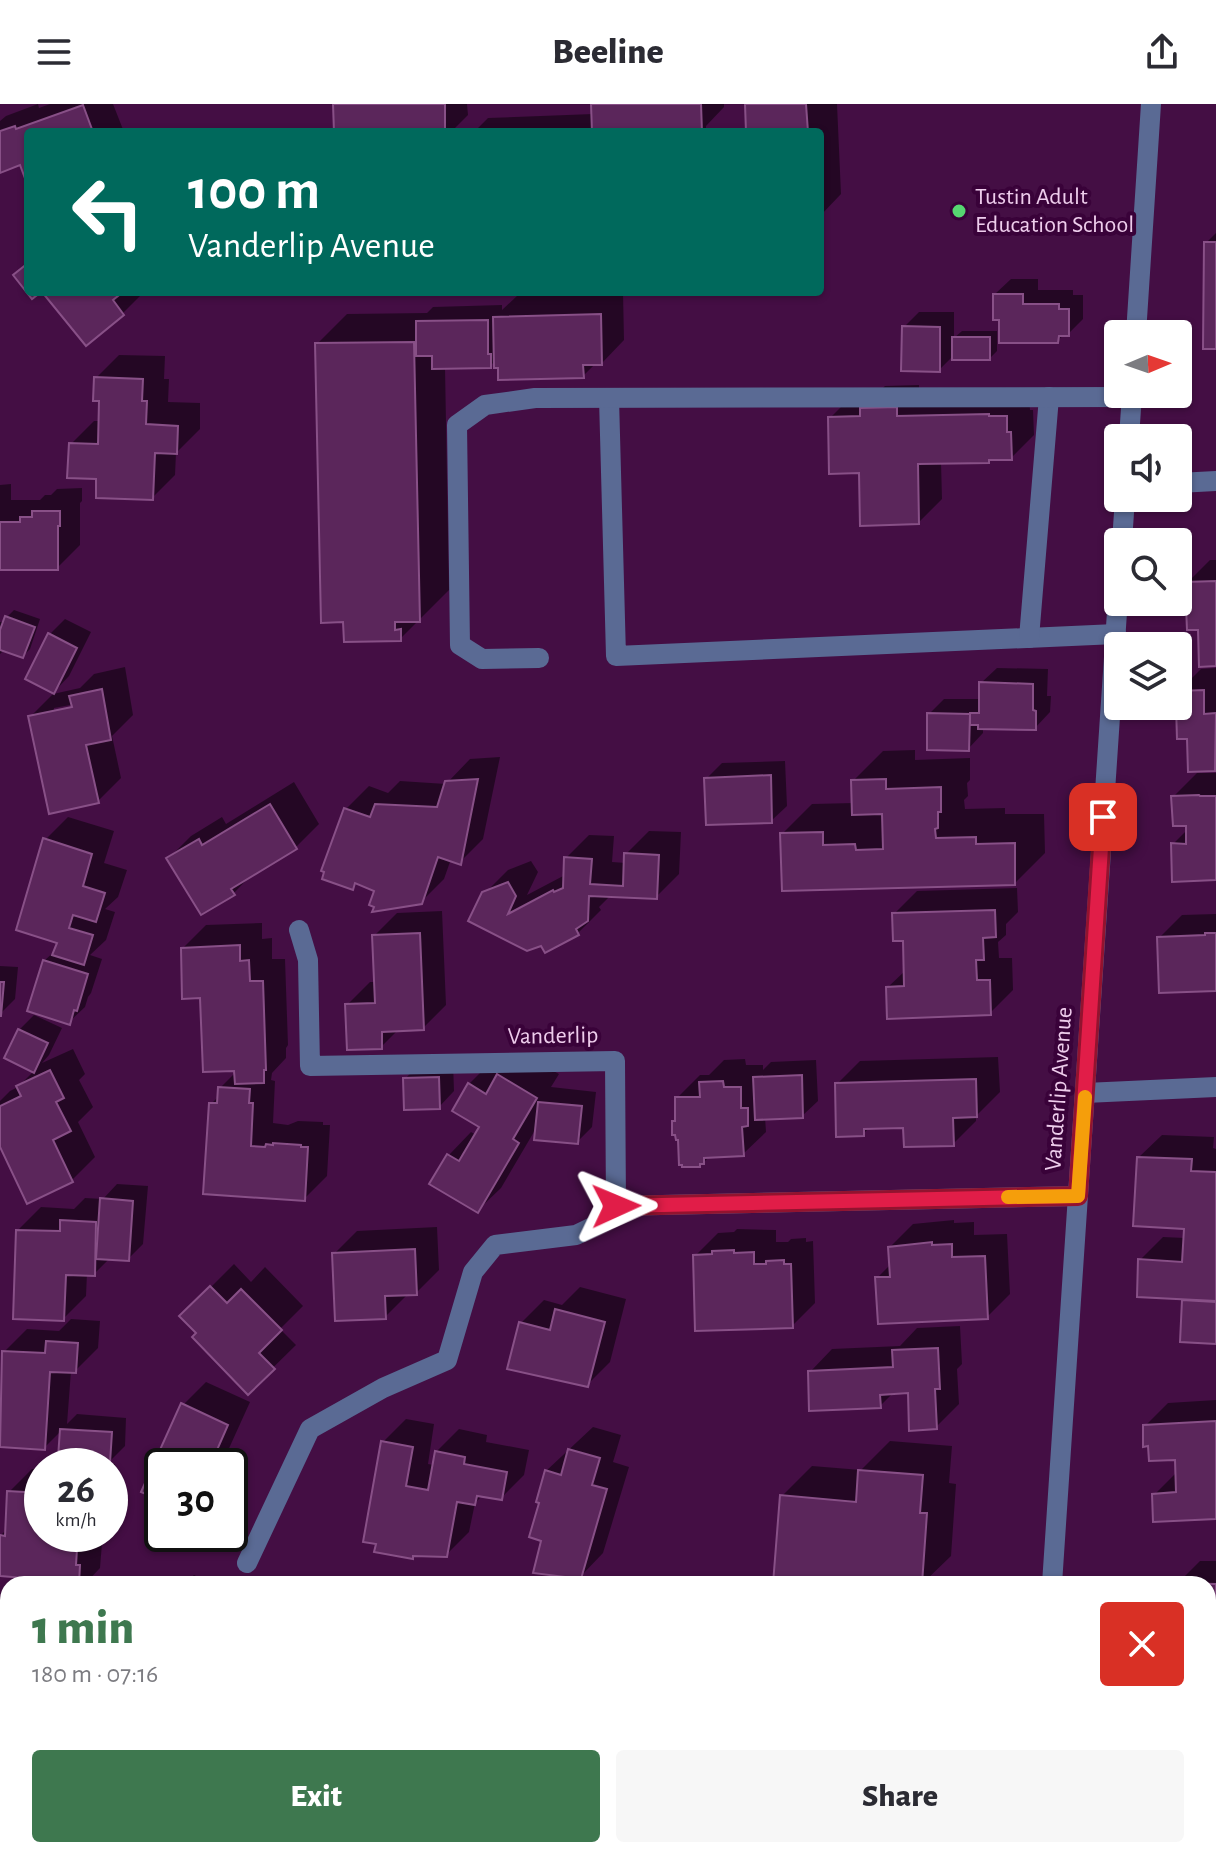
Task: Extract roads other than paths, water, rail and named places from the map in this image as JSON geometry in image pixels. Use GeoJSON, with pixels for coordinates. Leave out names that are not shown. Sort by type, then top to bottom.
{"type":"FeatureCollection","features":[{"type":"Feature","properties":{"kind":"street"},"geometry":{"type":"LineString","coordinates":[[1137,320],[1151,104]]}},
{"type":"Feature","properties":{"kind":"street"},"geometry":{"type":"LineString","coordinates":[[539,658],[482,659],[460,645],[457,425],[485,405],[528,399],[1104,396]]}},
{"type":"Feature","properties":{"kind":"street"},"geometry":{"type":"LineString","coordinates":[[1029,638],[1049,397]]}},
{"type":"Feature","properties":{"kind":"street"},"geometry":{"type":"LineString","coordinates":[[609,398],[616,656],[1104,635]]}},
{"type":"Feature","properties":{"kind":"street"},"geometry":{"type":"LineString","coordinates":[[1192,482],[1216,481]]}},
{"type":"Feature","properties":{"kind":"street","name":"Vanderlip Avenue"},"geometry":{"type":"LineString","coordinates":[[1053,1576],[1110,720]]}},
{"type":"Feature","properties":{"kind":"street","name":"Vanderlip"},"geometry":{"type":"LineString","coordinates":[[299,930],[308,960],[310,1066],[615,1061],[616,1206]]}},
{"type":"Feature","properties":{"kind":"street"},"geometry":{"type":"LineString","coordinates":[[1085,1093],[1216,1087]]}},
{"type":"Feature","properties":{"kind":"street"},"geometry":{"type":"LineString","coordinates":[[247,1563],[310,1429],[383,1388],[447,1360],[473,1272],[495,1245],[576,1235],[605,1221],[616,1206],[1078,1196]]}},
{"type":"Feature","properties":{"kind":"place","name":"Tustin Adult Education School"},"geometry":{"type":"Point","coordinates":[959,211]}}]}
